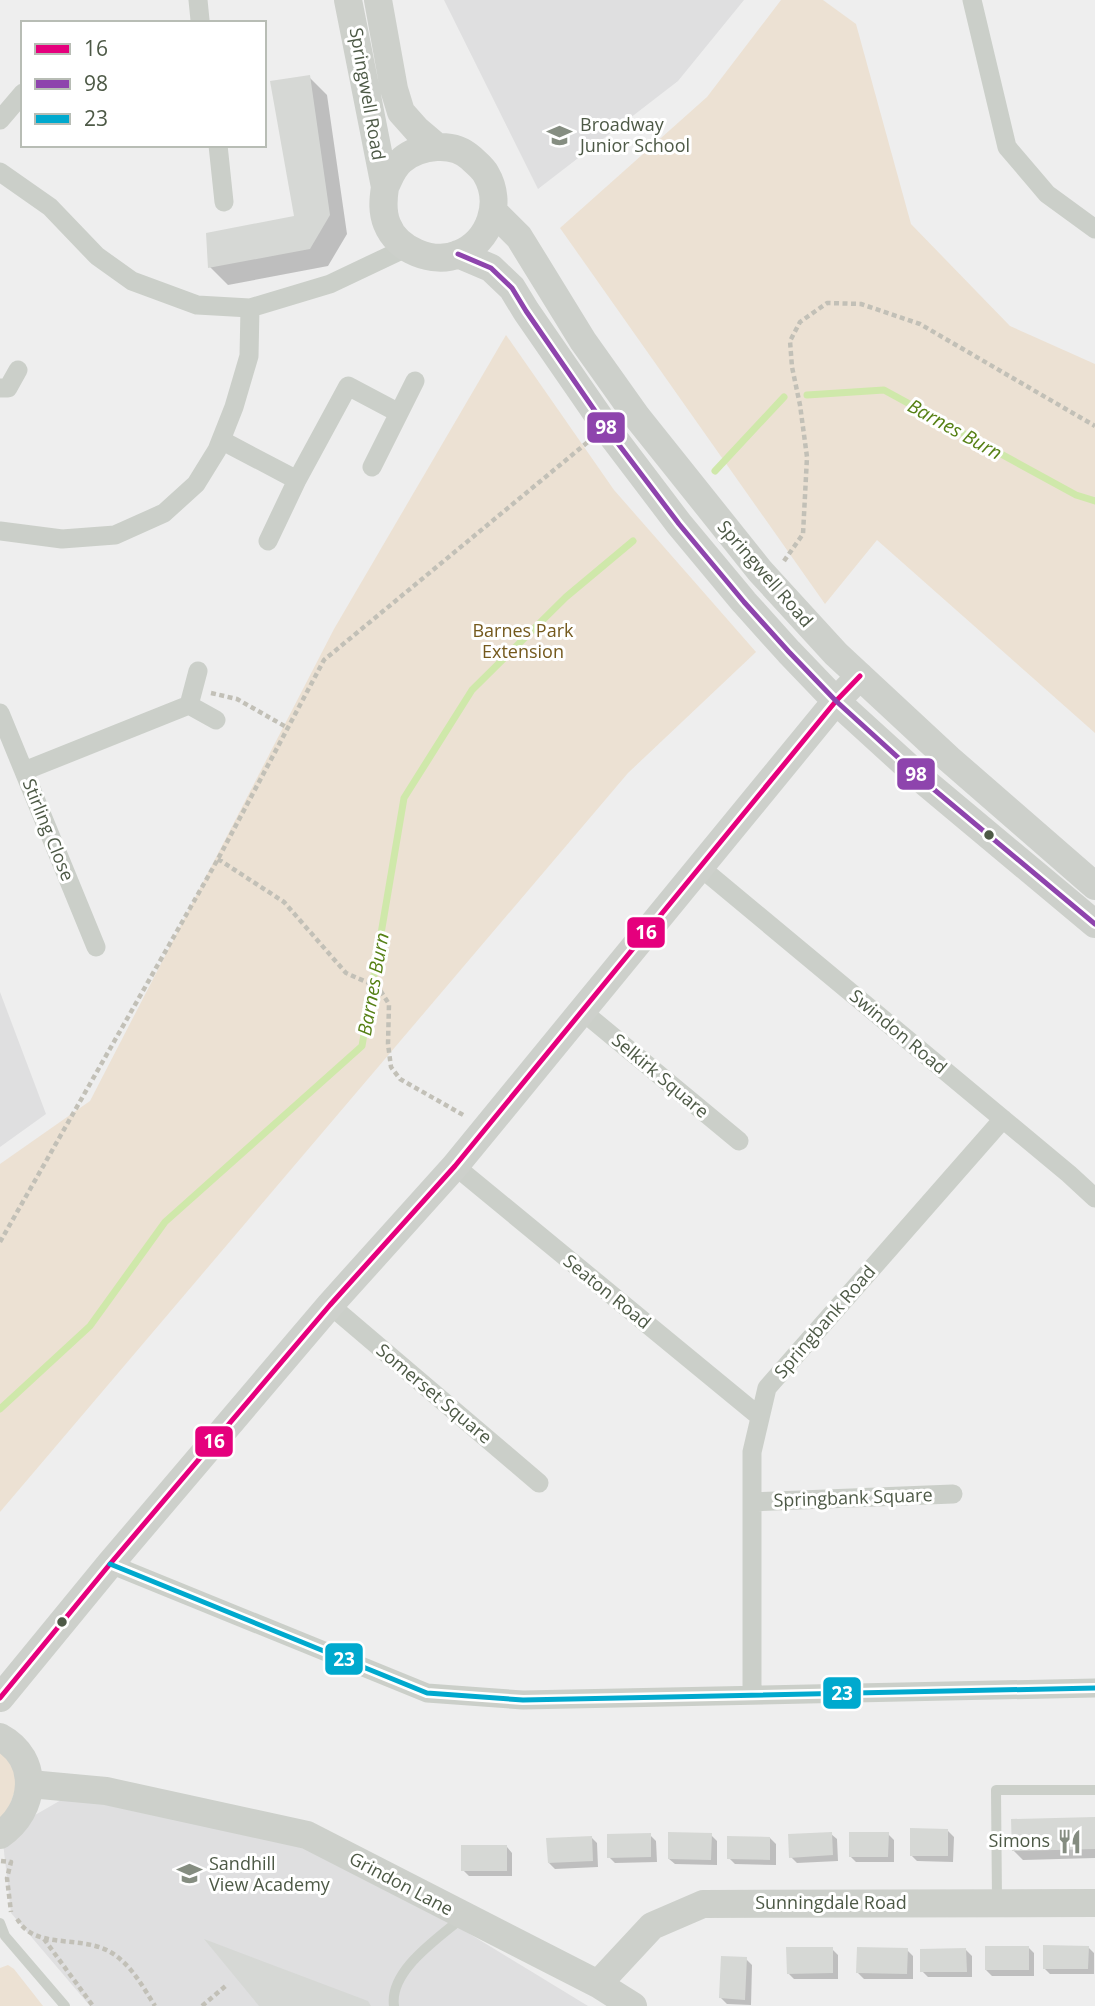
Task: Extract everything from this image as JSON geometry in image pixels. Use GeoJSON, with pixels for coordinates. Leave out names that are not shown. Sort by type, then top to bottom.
{"type":"FeatureCollection","features":[{"type":"Feature","properties":{"kind":"street","name":"Springwell Road"},"geometry":{"type":"LineString","coordinates":[[348,0],[385,187],[383,205],[392,234],[406,248],[429,257],[458,254],[491,268],[512,288],[606,427],[679,524],[744,602],[836,701],[925,782],[1095,924]]}},
{"type":"Feature","properties":{"kind":"street","name":"Springwell Road"},"geometry":{"type":"LineString","coordinates":[[378,0],[394,89],[401,112],[437,147]]}},
{"type":"Feature","properties":{"kind":"street"},"geometry":{"type":"LineString","coordinates":[[972,0],[1007,147],[1047,194],[1095,229]]}},
{"type":"Feature","properties":{"kind":"street"},"geometry":{"type":"LineString","coordinates":[[0,120],[21,95]]}},
{"type":"Feature","properties":{"kind":"street"},"geometry":{"type":"LineString","coordinates":[[218,147],[224,202]]}},
{"type":"Feature","properties":{"kind":"street","name":"Springwell Road"},"geometry":{"type":"LineString","coordinates":[[385,187],[393,170],[403,160],[422,149],[456,149],[467,155],[486,173],[494,195],[494,211],[519,237],[583,341],[637,417],[770,582],[836,654],[949,759],[1095,886]]}},
{"type":"Feature","properties":{"kind":"street"},"geometry":{"type":"LineString","coordinates":[[0,172],[50,207],[97,256],[132,281],[197,305],[250,308],[330,284],[406,248]]}},
{"type":"Feature","properties":{"kind":"street"},"geometry":{"type":"LineString","coordinates":[[458,254],[478,242],[494,211]]}},
{"type":"Feature","properties":{"kind":"street"},"geometry":{"type":"LineString","coordinates":[[0,531],[62,538],[115,535],[164,513],[196,484],[221,440],[249,356],[250,308]]}},
{"type":"Feature","properties":{"kind":"street"},"geometry":{"type":"LineString","coordinates":[[0,388],[8,388],[18,370]]}},
{"type":"Feature","properties":{"kind":"street"},"geometry":{"type":"LineString","coordinates":[[372,467],[415,381]]}},
{"type":"Feature","properties":{"kind":"street"},"geometry":{"type":"LineString","coordinates":[[268,541],[348,386],[399,413]]}},
{"type":"Feature","properties":{"kind":"street"},"geometry":{"type":"LineString","coordinates":[[221,440],[298,480]]}},
{"type":"Feature","properties":{"kind":"street"},"geometry":{"type":"LineString","coordinates":[[0,1698],[110,1564],[330,1306],[455,1166],[836,701],[860,676]]}},
{"type":"Feature","properties":{"kind":"street"},"geometry":{"type":"LineString","coordinates":[[24,771],[193,688],[216,720]]}},
{"type":"Feature","properties":{"kind":"street","name":"Stirling Close"},"geometry":{"type":"LineString","coordinates":[[0,713],[96,947]]}},
{"type":"Feature","properties":{"kind":"street","name":"Swindon Road"},"geometry":{"type":"LineString","coordinates":[[700,867],[1095,1198]]}},
{"type":"Feature","properties":{"kind":"street","name":"Selkirk Square"},"geometry":{"type":"LineString","coordinates":[[582,1011],[739,1140]]}},
{"type":"Feature","properties":{"kind":"street","name":"Springbank Road"},"geometry":{"type":"LineString","coordinates":[[752,1695],[752,1452],[767,1388],[1003,1119]]}},
{"type":"Feature","properties":{"kind":"street","name":"Seaton Road"},"geometry":{"type":"LineString","coordinates":[[455,1166],[760,1417]]}},
{"type":"Feature","properties":{"kind":"street","name":"Somerset Square"},"geometry":{"type":"LineString","coordinates":[[330,1306],[539,1483]]}},
{"type":"Feature","properties":{"kind":"street","name":"Springbank Square"},"geometry":{"type":"LineString","coordinates":[[752,1502],[953,1494]]}},
{"type":"Feature","properties":{"kind":"street"},"geometry":{"type":"LineString","coordinates":[[110,1564],[426,1693],[523,1700],[1095,1688]]}},
{"type":"Feature","properties":{"kind":"street"},"geometry":{"type":"LineString","coordinates":[[0,1737],[10,1742],[26,1764],[30,1784],[26,1806],[17,1822],[1,1838]]}},
{"type":"Feature","properties":{"kind":"street","name":"Grindon Lane"},"geometry":{"type":"LineString","coordinates":[[30,1784],[106,1791],[307,1835],[598,1984],[633,2006]]}},
{"type":"Feature","properties":{"kind":"street","name":"Sunningdale Road"},"geometry":{"type":"LineString","coordinates":[[598,1984],[652,1926],[703,1904],[1095,1903]]}},
{"type":"Feature","properties":{"kind":"lane"},"geometry":{"type":"LineString","coordinates":[[997,1903],[996,1790],[1095,1790]]}},
{"type":"Feature","properties":{"kind":"lane"},"geometry":{"type":"LineString","coordinates":[[394,2006],[393,1997],[406,1967],[463,1916]]}},
{"type":"Feature","properties":{"kind":"lane"},"geometry":{"type":"LineString","coordinates":[[0,1923],[3,1938],[65,2006]]}},
{"type":"Feature","properties":{"kind":"path"},"geometry":{"type":"LineString","coordinates":[[770,582],[803,534],[807,457],[790,341],[800,322],[827,303],[861,304],[920,324],[1095,426]]}},
{"type":"Feature","properties":{"kind":"path"},"geometry":{"type":"LineString","coordinates":[[0,1242],[218,859],[324,660],[606,427]]}},
{"type":"Feature","properties":{"kind":"path"},"geometry":{"type":"LineString","coordinates":[[193,688],[237,699],[288,728]]}},
{"type":"Feature","properties":{"kind":"path"},"geometry":{"type":"LineString","coordinates":[[218,859],[284,902],[346,973],[378,987],[389,1004],[389,1055],[391,1067],[400,1079],[486,1128]]}},
{"type":"Feature","properties":{"kind":"path"},"geometry":{"type":"LineString","coordinates":[[11,1861],[8,1878],[11,1913],[27,1930],[44,1938],[88,1943],[113,1953],[132,1970],[155,2006]]}},
{"type":"Feature","properties":{"kind":"path"},"geometry":{"type":"LineString","coordinates":[[44,1938],[93,2006]]}},
{"type":"Feature","properties":{"kind":"path"},"geometry":{"type":"LineString","coordinates":[[202,2006],[228,1984]]}},
{"type":"Feature","properties":{"kind":"shaded area","name":"Broadway Junior School"},"geometry":{"type":"Polygon","coordinates":[[[444,0],[744,0],[678,81],[538,189],[444,0]]]}},
{"type":"Feature","properties":{"kind":"shaded area"},"geometry":{"type":"Polygon","coordinates":[[[0,992],[46,1114],[0,1147],[0,992]]]}},
{"type":"Feature","properties":{"kind":"shaded area","name":"Sandhill View Academy"},"geometry":{"type":"Polygon","coordinates":[[[82,1788],[307,1835],[588,2006],[90,2006],[11,1913],[2,1834],[82,1788]]]}},
{"type":"Feature","properties":{"kind":"green space"},"geometry":{"type":"Polygon","coordinates":[[[781,0],[823,0],[856,24],[911,224],[1010,326],[1095,364],[1095,733],[877,540],[825,604],[560,228],[707,97],[781,0]]]}},
{"type":"Feature","properties":{"kind":"green space","name":"Barnes Park Extension"},"geometry":{"type":"Polygon","coordinates":[[[506,335],[614,490],[756,652],[628,773],[0,1512],[0,1164],[90,1101],[334,629],[506,335]]]}},
{"type":"Feature","properties":{"kind":"green space"},"geometry":{"type":"Polygon","coordinates":[[[0,1742],[25,1764],[0,1831],[0,1742]]]}},
{"type":"Feature","properties":{"kind":"green space"},"geometry":{"type":"Polygon","coordinates":[[[8,1965],[43,2006],[0,2006],[0,1968],[8,1965]]]}},
{"type":"Feature","properties":{"kind":"building"},"geometry":{"type":"Polygon","coordinates":[[[310,75],[330,215],[310,249],[208,268],[206,233],[294,216],[270,81],[310,75]]]}},
{"type":"Feature","properties":{"kind":"building"},"geometry":{"type":"Polygon","coordinates":[[[1095,1817],[1095,1849],[1012,1851],[1011,1819],[1095,1817]]]}},
{"type":"Feature","properties":{"kind":"building"},"geometry":{"type":"Polygon","coordinates":[[[910,1828],[948,1829],[948,1856],[910,1856],[910,1828]]]}},
{"type":"Feature","properties":{"kind":"building"},"geometry":{"type":"Polygon","coordinates":[[[668,1832],[712,1833],[711,1860],[668,1859],[668,1832]]]}},
{"type":"Feature","properties":{"kind":"building"},"geometry":{"type":"Polygon","coordinates":[[[832,1832],[833,1855],[789,1858],[788,1834],[832,1832]]]}},
{"type":"Feature","properties":{"kind":"building"},"geometry":{"type":"Polygon","coordinates":[[[849,1832],[889,1832],[888,1857],[849,1857],[849,1832]]]}},
{"type":"Feature","properties":{"kind":"building"},"geometry":{"type":"Polygon","coordinates":[[[651,1833],[651,1857],[607,1858],[607,1834],[651,1833]]]}},
{"type":"Feature","properties":{"kind":"building"},"geometry":{"type":"Polygon","coordinates":[[[592,1836],[593,1861],[548,1863],[546,1838],[592,1836]]]}},
{"type":"Feature","properties":{"kind":"building"},"geometry":{"type":"Polygon","coordinates":[[[727,1836],[770,1837],[770,1860],[727,1859],[727,1836]]]}},
{"type":"Feature","properties":{"kind":"building"},"geometry":{"type":"Polygon","coordinates":[[[461,1845],[507,1845],[507,1871],[461,1871],[461,1845]]]}},
{"type":"Feature","properties":{"kind":"building","name":"Sandhill View Academy"},"geometry":{"type":"Polygon","coordinates":[[[204,1939],[368,2001],[371,2006],[259,2006],[204,1939]]]}},
{"type":"Feature","properties":{"kind":"building"},"geometry":{"type":"Polygon","coordinates":[[[1043,1945],[1089,1946],[1088,1969],[1043,1969],[1043,1945]]]}},
{"type":"Feature","properties":{"kind":"building"},"geometry":{"type":"Polygon","coordinates":[[[985,1946],[1029,1946],[1029,1970],[985,1970],[985,1946]]]}},
{"type":"Feature","properties":{"kind":"building"},"geometry":{"type":"Polygon","coordinates":[[[786,1947],[833,1947],[833,1973],[787,1974],[786,1947]]]}},
{"type":"Feature","properties":{"kind":"building"},"geometry":{"type":"Polygon","coordinates":[[[857,1947],[908,1948],[907,1974],[856,1973],[857,1947]]]}},
{"type":"Feature","properties":{"kind":"building"},"geometry":{"type":"Polygon","coordinates":[[[966,1948],[967,1972],[920,1972],[920,1949],[966,1948]]]}},
{"type":"Feature","properties":{"kind":"building"},"geometry":{"type":"Polygon","coordinates":[[[721,1956],[747,1957],[745,2000],[719,1998],[721,1956]]]}},
{"type":"Feature","properties":{"kind":"waterway","name":"Barnes Burn"},"geometry":{"type":"LineString","coordinates":[[807,395],[884,390],[1076,495],[1095,501]]}},
{"type":"Feature","properties":{"kind":"waterway"},"geometry":{"type":"LineString","coordinates":[[715,471],[784,397]]}},
{"type":"Feature","properties":{"kind":"waterway","name":"Barnes Burn"},"geometry":{"type":"LineString","coordinates":[[0,1409],[90,1326],[165,1222],[362,1046],[404,798],[472,690],[566,597],[633,541]]}},
{"type":"Feature","properties":{"kind":"transit line","name":"98"},"geometry":{"type":"LineString","coordinates":[[458,254],[491,268],[512,288],[613,437],[679,524],[789,652],[836,701],[925,782],[1095,924]]}},
{"type":"Feature","properties":{"kind":"transit line","name":"16"},"geometry":{"type":"LineString","coordinates":[[0,1698],[330,1305],[455,1166],[836,701],[860,676]]}},
{"type":"Feature","properties":{"kind":"transit line","name":"23"},"geometry":{"type":"LineString","coordinates":[[110,1564],[427,1693],[523,1700],[1095,1688]]}},
{"type":"Feature","properties":{"kind":"place","name":"Broadway Junior School"},"geometry":{"type":"Point","coordinates":[560,135]}},
{"type":"Feature","properties":{"kind":"place","name":"Simons"},"geometry":{"type":"Point","coordinates":[1070,1841]}},
{"type":"Feature","properties":{"kind":"place","name":"Sandhill View Academy"},"geometry":{"type":"Point","coordinates":[189,1874]}}]}
